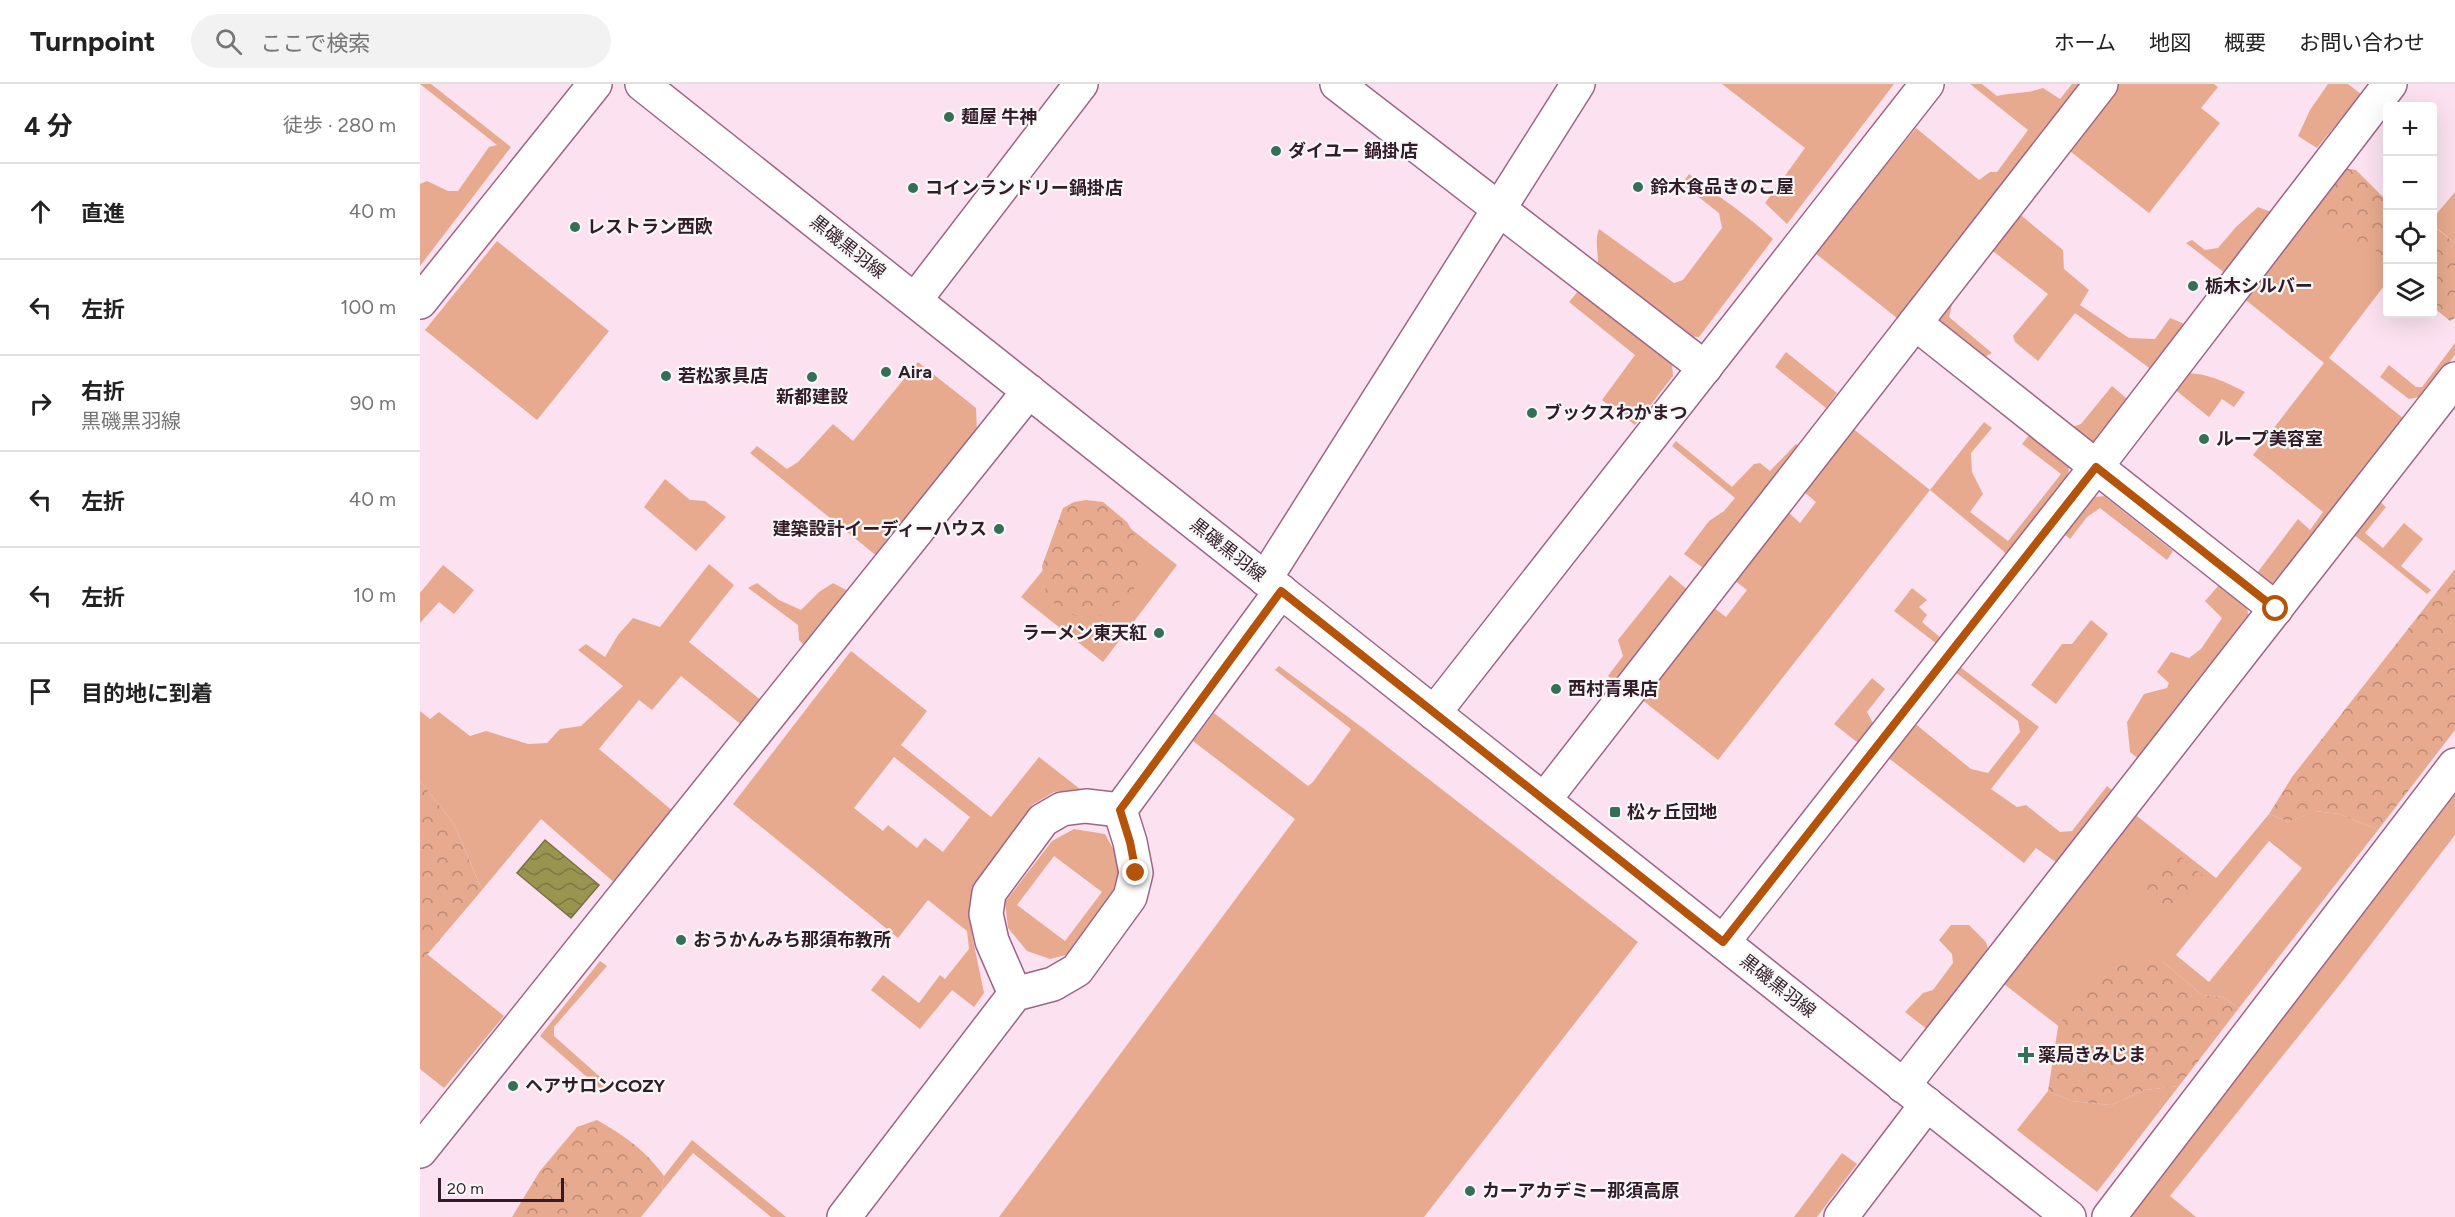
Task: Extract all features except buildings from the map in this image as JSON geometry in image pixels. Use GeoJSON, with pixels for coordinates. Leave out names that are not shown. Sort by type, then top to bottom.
{"type":"FeatureCollection","features":[{"type":"Feature","properties":{"kind":"street"},"geometry":{"type":"LineString","coordinates":[[420,302],[595,84]]}},
{"type":"Feature","properties":{"kind":"street"},"geometry":{"type":"LineString","coordinates":[[915,300],[1081,84]]}},
{"type":"Feature","properties":{"kind":"street"},"geometry":{"type":"LineString","coordinates":[[1337,84],[1705,368]]}},
{"type":"Feature","properties":{"kind":"street"},"geometry":{"type":"LineString","coordinates":[[1120,810],[1273,585],[1578,84]]}},
{"type":"Feature","properties":{"kind":"street"},"geometry":{"type":"LineString","coordinates":[[1434,713],[1927,84]]}},
{"type":"Feature","properties":{"kind":"street"},"geometry":{"type":"LineString","coordinates":[[1544,800],[2102,84]]}},
{"type":"Feature","properties":{"kind":"street"},"geometry":{"type":"LineString","coordinates":[[1723,942],[2096,467],[2390,84]]}},
{"type":"Feature","properties":{"kind":"street","name":"黒磯黒羽線"},"geometry":{"type":"LineString","coordinates":[[655,88],[915,300],[2069,1217]]}},
{"type":"Feature","properties":{"kind":"street"},"geometry":{"type":"LineString","coordinates":[[1915,323],[2276,609]]}},
{"type":"Feature","properties":{"kind":"street"},"geometry":{"type":"LineString","coordinates":[[1840,1217],[1915,1095],[2276,609],[2455,379]]}},
{"type":"Feature","properties":{"kind":"street"},"geometry":{"type":"LineString","coordinates":[[420,1151],[1029,391]]}},
{"type":"Feature","properties":{"kind":"street"},"geometry":{"type":"LineString","coordinates":[[2109,1217],[2455,765]]}},
{"type":"Feature","properties":{"kind":"street"},"geometry":{"type":"LineString","coordinates":[[1016,994],[992,941],[986,914],[989,893],[1043,820],[1062,809],[1086,806],[1120,810]]}},
{"type":"Feature","properties":{"kind":"street"},"geometry":{"type":"LineString","coordinates":[[844,1217],[1016,994],[1053,984],[1077,970],[1130,897],[1136,873],[1130,842],[1120,810]]}},
{"type":"Feature","properties":{"kind":"green space"},"geometry":{"type":"Polygon","coordinates":[[[420,84],[431,84],[511,147],[420,266],[420,184],[427,181],[448,191],[458,191],[489,147],[497,145],[420,84]]]}},
{"type":"Feature","properties":{"kind":"green space"},"geometry":{"type":"Polygon","coordinates":[[[1722,84],[1894,84],[1787,224],[1765,203],[1805,148],[1722,84]]]}},
{"type":"Feature","properties":{"kind":"green space"},"geometry":{"type":"Polygon","coordinates":[[[1970,84],[1982,84],[1997,96],[2043,88],[2060,99],[2072,84],[2081,84],[1897,318],[1815,253],[1916,128],[1979,180],[1990,172],[1997,172],[2028,130],[1970,84]]]}},
{"type":"Feature","properties":{"kind":"green space"},"geometry":{"type":"Polygon","coordinates":[[[2118,84],[2214,84],[2218,87],[2201,108],[2220,123],[2149,213],[2066,148],[2118,84]]]}},
{"type":"Feature","properties":{"kind":"green space"},"geometry":{"type":"Polygon","coordinates":[[[2328,84],[2348,84],[2361,94],[2317,148],[2298,136],[2310,110],[2328,84]]]}},
{"type":"Feature","properties":{"kind":"green space"},"geometry":{"type":"Polygon","coordinates":[[[2338,167],[2356,170],[2383,197],[2383,260],[2379,252],[2332,231],[2322,219],[2317,202],[2338,167]]]}},
{"type":"Feature","properties":{"kind":"green space"},"geometry":{"type":"Polygon","coordinates":[[[1689,174],[1773,239],[1699,337],[1685,336],[1598,269],[1599,229],[1674,283],[1683,280],[1722,228],[1719,213],[1682,184],[1689,174]]]}},
{"type":"Feature","properties":{"kind":"green space"},"geometry":{"type":"Polygon","coordinates":[[[2455,192],[2455,243],[2437,228],[2437,213],[2455,192]]]}},
{"type":"Feature","properties":{"kind":"green space"},"geometry":{"type":"Polygon","coordinates":[[[2317,202],[2383,253],[2383,287],[2329,358],[2404,419],[2274,587],[2251,581],[2298,519],[2310,530],[2323,512],[2253,455],[2324,363],[2242,297],[2317,202]]]}},
{"type":"Feature","properties":{"kind":"green space"},"geometry":{"type":"Polygon","coordinates":[[[2258,207],[2271,212],[2225,273],[2186,243],[2192,240],[2205,250],[2218,248],[2258,207]]]}},
{"type":"Feature","properties":{"kind":"green space"},"geometry":{"type":"Polygon","coordinates":[[[2017,212],[2063,250],[2064,269],[2089,290],[2080,305],[2129,338],[2155,339],[2170,318],[2187,325],[2152,370],[2075,313],[2038,361],[2015,342],[2013,336],[2048,294],[1989,248],[2017,212]]]}},
{"type":"Feature","properties":{"kind":"green space"},"geometry":{"type":"Polygon","coordinates":[[[2437,229],[2455,243],[2455,318],[2450,321],[2437,310],[2437,229]]]}},
{"type":"Feature","properties":{"kind":"green space"},"geometry":{"type":"Polygon","coordinates":[[[497,241],[609,331],[537,420],[425,330],[497,241]]]}},
{"type":"Feature","properties":{"kind":"green space"},"geometry":{"type":"Polygon","coordinates":[[[1579,290],[1672,364],[1673,376],[1635,425],[1602,400],[1635,355],[1569,302],[1579,290]]]}},
{"type":"Feature","properties":{"kind":"green space"},"geometry":{"type":"Polygon","coordinates":[[[1948,302],[1952,305],[1949,317],[1992,353],[1977,361],[1938,328],[1936,317],[1948,302]]]}},
{"type":"Feature","properties":{"kind":"green space"},"geometry":{"type":"Polygon","coordinates":[[[2455,343],[2455,355],[2424,396],[2409,399],[2380,377],[2389,365],[2416,387],[2422,387],[2455,343]]]}},
{"type":"Feature","properties":{"kind":"green space"},"geometry":{"type":"Polygon","coordinates":[[[1786,352],[1837,393],[1826,408],[1775,367],[1786,352]]]}},
{"type":"Feature","properties":{"kind":"green space"},"geometry":{"type":"Polygon","coordinates":[[[918,362],[976,408],[977,433],[878,557],[750,453],[757,446],[787,469],[798,462],[833,424],[853,441],[918,362]]]}},
{"type":"Feature","properties":{"kind":"green space"},"geometry":{"type":"Polygon","coordinates":[[[2185,373],[2209,376],[2245,392],[2234,407],[2222,399],[2209,417],[2173,388],[2185,373]]]}},
{"type":"Feature","properties":{"kind":"green space"},"geometry":{"type":"Polygon","coordinates":[[[2112,386],[2132,403],[2099,445],[2084,446],[2047,409],[2056,413],[2073,427],[2081,424],[2112,386]]]}},
{"type":"Feature","properties":{"kind":"green space"},"geometry":{"type":"Polygon","coordinates":[[[1984,422],[1992,428],[1971,453],[1972,472],[1983,494],[1970,512],[2008,541],[2061,474],[2022,444],[2030,434],[2069,463],[2068,480],[2008,555],[1930,490],[1984,422]]]}},
{"type":"Feature","properties":{"kind":"green space"},"geometry":{"type":"Polygon","coordinates":[[[1851,427],[1930,490],[1718,760],[1641,699],[1713,607],[1726,617],[1747,590],[1734,580],[1786,510],[1800,523],[1816,502],[1803,491],[1851,427]]]}},
{"type":"Feature","properties":{"kind":"green space"},"geometry":{"type":"Polygon","coordinates":[[[1676,441],[1732,487],[1754,464],[1760,463],[1770,471],[1796,444],[1802,449],[1706,570],[1684,554],[1709,521],[1724,511],[1735,498],[1672,446],[1676,441]]]}},
{"type":"Feature","properties":{"kind":"green space"},"geometry":{"type":"Polygon","coordinates":[[[665,479],[690,500],[705,501],[726,517],[696,551],[644,507],[665,479]]]}},
{"type":"Feature","properties":{"kind":"green space"},"geometry":{"type":"Polygon","coordinates":[[[2104,496],[2173,551],[2167,560],[2100,508],[2087,517],[2070,539],[2061,531],[2086,498],[2104,496]]]}},
{"type":"Feature","properties":{"kind":"green space"},"geometry":{"type":"Polygon","coordinates":[[[1086,500],[1103,502],[1127,522],[1139,543],[1141,569],[1132,594],[1099,616],[1080,617],[1061,611],[1046,594],[1042,566],[1063,508],[1074,502],[1086,500]]]}},
{"type":"Feature","properties":{"kind":"green space"},"geometry":{"type":"Polygon","coordinates":[[[2379,501],[2386,507],[2365,533],[2383,548],[2404,523],[2423,539],[2401,566],[2431,590],[2427,594],[2353,534],[2379,501]]]}},
{"type":"Feature","properties":{"kind":"green space"},"geometry":{"type":"Polygon","coordinates":[[[1098,503],[1177,565],[1103,662],[1021,597],[1098,503]]]}},
{"type":"Feature","properties":{"kind":"green space"},"geometry":{"type":"Polygon","coordinates":[[[709,564],[734,585],[689,642],[762,701],[743,726],[681,676],[652,710],[639,700],[599,749],[674,812],[616,884],[541,819],[482,890],[454,824],[420,781],[420,711],[430,719],[439,712],[470,736],[486,731],[528,744],[547,743],[560,729],[581,726],[623,686],[578,650],[586,644],[605,657],[618,635],[633,618],[660,627],[709,564]]]}},
{"type":"Feature","properties":{"kind":"green space"},"geometry":{"type":"Polygon","coordinates":[[[443,565],[474,590],[454,614],[439,602],[420,623],[420,593],[443,565]]]}},
{"type":"Feature","properties":{"kind":"green space"},"geometry":{"type":"Polygon","coordinates":[[[2455,569],[2455,730],[2378,830],[2340,814],[2315,811],[2289,822],[2269,814],[2292,777],[2455,569]]]}},
{"type":"Feature","properties":{"kind":"green space"},"geometry":{"type":"Polygon","coordinates":[[[1670,575],[1689,591],[1618,685],[1608,676],[1623,656],[1618,640],[1670,575]]]}},
{"type":"Feature","properties":{"kind":"green space"},"geometry":{"type":"Polygon","coordinates":[[[757,583],[779,600],[801,610],[819,592],[833,583],[850,592],[806,647],[799,640],[798,625],[748,588],[757,583]]]}},
{"type":"Feature","properties":{"kind":"green space"},"geometry":{"type":"Polygon","coordinates":[[[2219,585],[2247,608],[2250,623],[2141,761],[2130,752],[2127,722],[2144,694],[2167,688],[2169,683],[2157,672],[2171,652],[2189,658],[2201,649],[2222,618],[2205,601],[2219,585]]]}},
{"type":"Feature","properties":{"kind":"green space"},"geometry":{"type":"Polygon","coordinates":[[[1912,588],[1927,600],[1919,607],[1927,615],[1922,622],[1942,639],[1937,644],[1894,611],[1912,588]]]}},
{"type":"Feature","properties":{"kind":"green space"},"geometry":{"type":"Polygon","coordinates":[[[2091,620],[2108,634],[2056,704],[2031,685],[2062,644],[2072,644],[2091,620]]]}},
{"type":"Feature","properties":{"kind":"green space"},"geometry":{"type":"Polygon","coordinates":[[[851,651],[927,711],[901,745],[991,817],[1039,757],[1080,789],[1054,792],[1032,805],[975,883],[971,909],[972,935],[984,993],[974,1007],[952,990],[920,1029],[871,990],[883,975],[919,1003],[940,975],[945,979],[969,949],[967,931],[928,900],[898,938],[733,804],[851,651]],[[894,757],[854,808],[883,831],[888,825],[917,848],[925,838],[943,852],[970,817],[894,757]]]}},
{"type":"Feature","properties":{"kind":"green space"},"geometry":{"type":"Polygon","coordinates":[[[1279,666],[1363,728],[1638,942],[1424,1217],[999,1217],[1295,819],[1193,741],[1214,713],[1308,786],[1351,729],[1275,670],[1279,666]]]}},
{"type":"Feature","properties":{"kind":"green space"},"geometry":{"type":"Polygon","coordinates":[[[1959,666],[2039,727],[1991,789],[2017,807],[2026,805],[2060,832],[2072,831],[2107,786],[2113,791],[2057,863],[2036,848],[2024,863],[1886,756],[1913,722],[1971,769],[1988,773],[2020,732],[2018,721],[1954,671],[1959,666]]]}},
{"type":"Feature","properties":{"kind":"green space"},"geometry":{"type":"Polygon","coordinates":[[[1872,678],[1885,689],[1867,712],[1875,727],[1862,746],[1834,724],[1872,678]]]}},
{"type":"Feature","properties":{"kind":"green space"},"geometry":{"type":"Polygon","coordinates":[[[420,781],[454,824],[482,890],[420,963],[420,781]]]}},
{"type":"Feature","properties":{"kind":"green space"},"geometry":{"type":"Polygon","coordinates":[[[2455,788],[2455,835],[2342,982],[2170,1196],[2196,1217],[2128,1217],[2455,788]]]}},
{"type":"Feature","properties":{"kind":"green space"},"geometry":{"type":"Polygon","coordinates":[[[2314,811],[2340,814],[2378,830],[2239,1008],[2223,997],[2202,995],[2162,961],[2083,1045],[2000,981],[2133,813],[2216,878],[2269,814],[2289,822],[2314,811]],[[2269,841],[2176,955],[2209,982],[2302,868],[2269,841]]]}},
{"type":"Feature","properties":{"kind":"green space"},"geometry":{"type":"Polygon","coordinates":[[[1074,829],[1105,834],[1115,852],[1120,868],[1118,890],[1070,954],[1050,959],[1027,951],[1008,928],[1005,902],[1052,841],[1074,829]],[[1054,856],[1017,905],[1065,941],[1102,892],[1054,856]]]}},
{"type":"Feature","properties":{"kind":"green space"},"geometry":{"type":"Polygon","coordinates":[[[2174,851],[2204,877],[2194,897],[2187,905],[2176,911],[2158,905],[2147,890],[2154,866],[2174,851]]]}},
{"type":"Feature","properties":{"kind":"green space"},"geometry":{"type":"Polygon","coordinates":[[[1951,925],[1969,925],[1986,942],[1990,956],[1928,1030],[1905,1012],[1923,993],[1933,990],[1953,963],[1952,954],[1939,940],[1951,925]]]}},
{"type":"Feature","properties":{"kind":"green space"},"geometry":{"type":"Polygon","coordinates":[[[427,954],[504,1016],[444,1088],[420,1069],[420,963],[427,954]]]}},
{"type":"Feature","properties":{"kind":"green space"},"geometry":{"type":"Polygon","coordinates":[[[2130,959],[2162,961],[2202,995],[2223,997],[2239,1008],[2179,1086],[2145,1090],[2111,1105],[2071,1101],[2048,1091],[2058,1027],[2084,989],[2103,970],[2130,959]]]}},
{"type":"Feature","properties":{"kind":"green space"},"geometry":{"type":"Polygon","coordinates":[[[600,961],[607,966],[554,1027],[554,1036],[608,1084],[604,1092],[540,1036],[600,961]]]}},
{"type":"Feature","properties":{"kind":"green space"},"geometry":{"type":"Polygon","coordinates":[[[2179,1086],[2097,1192],[2017,1130],[2048,1091],[2071,1101],[2111,1105],[2145,1090],[2179,1086]]]}},
{"type":"Feature","properties":{"kind":"green space"},"geometry":{"type":"Polygon","coordinates":[[[597,1120],[634,1144],[664,1176],[662,1191],[641,1217],[512,1217],[540,1171],[577,1127],[597,1120]]]}},
{"type":"Feature","properties":{"kind":"green space"},"geometry":{"type":"Polygon","coordinates":[[[692,1140],[786,1217],[771,1217],[693,1153],[662,1191],[664,1176],[692,1140]]]}},
{"type":"Feature","properties":{"kind":"green space"},"geometry":{"type":"Polygon","coordinates":[[[1842,1153],[1857,1164],[1817,1217],[1794,1217],[1842,1153]]]}},
{"type":"Feature","properties":{"kind":"water"},"geometry":{"type":"Polygon","coordinates":[[[545,840],[599,885],[571,918],[517,873],[545,840]]]}},
{"type":"Feature","properties":{"kind":"place","name":"麺屋 牛神"},"geometry":{"type":"Point","coordinates":[949,117]}},
{"type":"Feature","properties":{"kind":"place","name":"ダイユー 鍋掛店"},"geometry":{"type":"Point","coordinates":[1276,151]}},
{"type":"Feature","properties":{"kind":"place","name":"鈴木食品きのこ屋"},"geometry":{"type":"Point","coordinates":[1638,187]}},
{"type":"Feature","properties":{"kind":"place","name":"コインランドリー鍋掛店"},"geometry":{"type":"Point","coordinates":[913,188]}},
{"type":"Feature","properties":{"kind":"place","name":"レストラン西欧"},"geometry":{"type":"Point","coordinates":[575,227]}},
{"type":"Feature","properties":{"kind":"place","name":"栃木シルバー"},"geometry":{"type":"Point","coordinates":[2193,286]}},
{"type":"Feature","properties":{"kind":"place","name":"Aira"},"geometry":{"type":"Point","coordinates":[886,372]}},
{"type":"Feature","properties":{"kind":"place","name":"若松家具店"},"geometry":{"type":"Point","coordinates":[666,376]}},
{"type":"Feature","properties":{"kind":"place","name":"新都建設"},"geometry":{"type":"Point","coordinates":[812,377]}},
{"type":"Feature","properties":{"kind":"place","name":"ブックスわかまつ"},"geometry":{"type":"Point","coordinates":[1532,413]}},
{"type":"Feature","properties":{"kind":"place","name":"ループ美容室"},"geometry":{"type":"Point","coordinates":[2204,439]}},
{"type":"Feature","properties":{"kind":"place","name":"建築設計イーディーハウス"},"geometry":{"type":"Point","coordinates":[999,529]}},
{"type":"Feature","properties":{"kind":"place","name":"ラーメン東天紅"},"geometry":{"type":"Point","coordinates":[1159,633]}},
{"type":"Feature","properties":{"kind":"place","name":"西村青果店"},"geometry":{"type":"Point","coordinates":[1556,689]}},
{"type":"Feature","properties":{"kind":"place","name":"松ヶ丘団地"},"geometry":{"type":"Point","coordinates":[1615,812]}},
{"type":"Feature","properties":{"kind":"place","name":"おうかんみち那須布教所"},"geometry":{"type":"Point","coordinates":[681,940]}},
{"type":"Feature","properties":{"kind":"place","name":"薬局きみじま"},"geometry":{"type":"Point","coordinates":[2026,1055]}},
{"type":"Feature","properties":{"kind":"place","name":"ヘアサロンCOZY"},"geometry":{"type":"Point","coordinates":[513,1086]}},
{"type":"Feature","properties":{"kind":"place","name":"カーアカデミー那須高原"},"geometry":{"type":"Point","coordinates":[1470,1191]}},
{"type":"Feature","properties":{"kind":"route"},"geometry":{"type":"LineString","coordinates":[[1136,873],[1130,842],[1120,810],[1281,591],[1723,942],[2096,467],[2276,609]]}}]}
